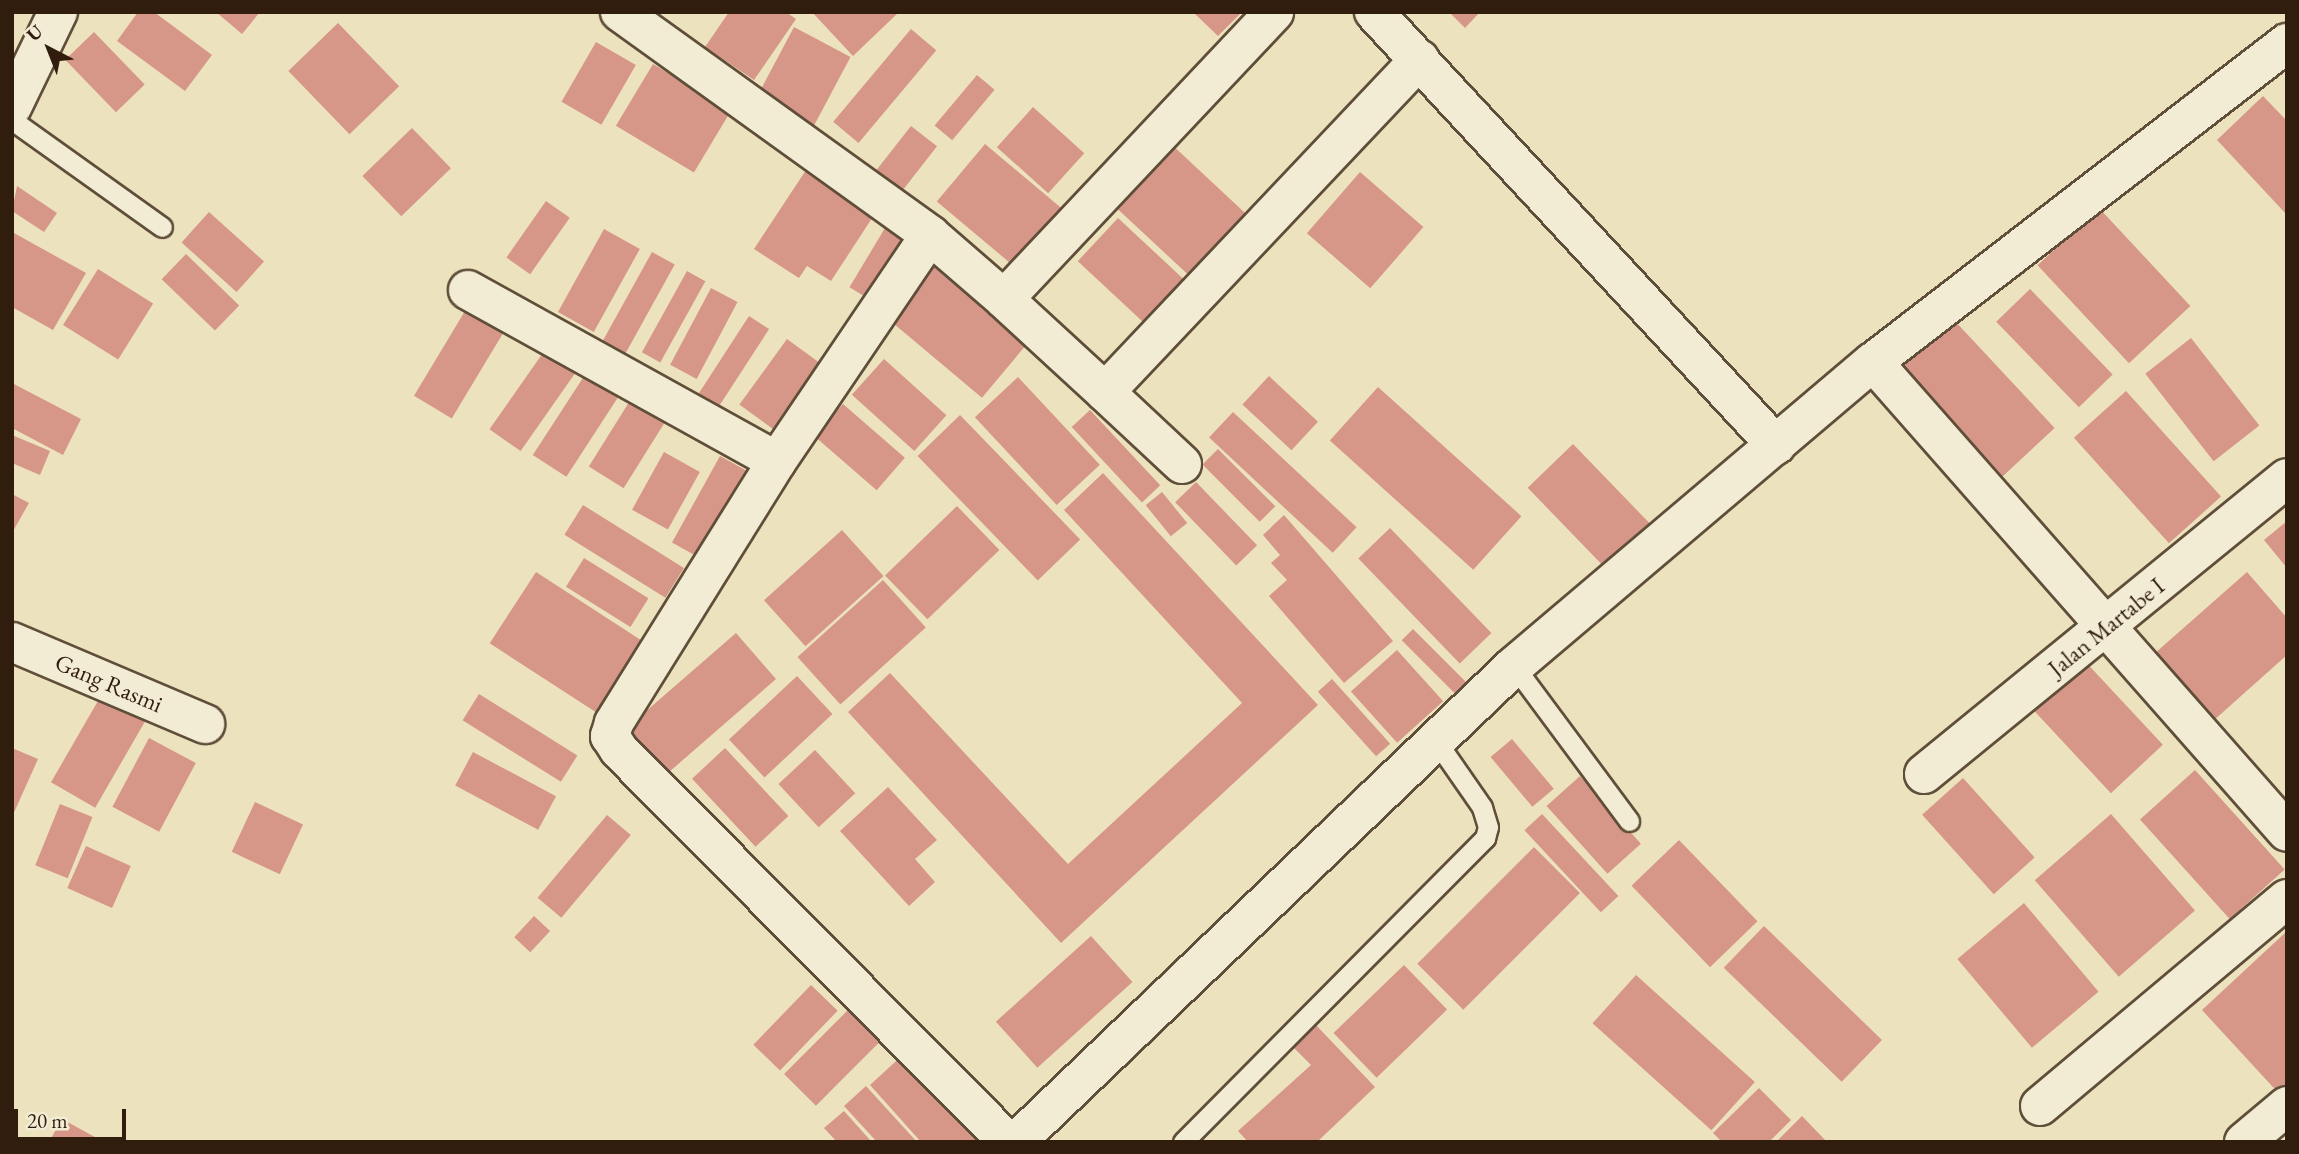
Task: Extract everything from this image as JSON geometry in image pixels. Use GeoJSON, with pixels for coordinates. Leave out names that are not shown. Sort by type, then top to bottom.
{"type":"FeatureCollection","features":[{"type":"Feature","properties":{"kind":"street"},"geometry":{"type":"LineString","coordinates":[[12,107],[58,12]]}},
{"type":"Feature","properties":{"kind":"street"},"geometry":{"type":"LineString","coordinates":[[620,12],[930,235],[1004,299],[1182,464]]}},
{"type":"Feature","properties":{"kind":"street"},"geometry":{"type":"LineString","coordinates":[[1004,299],[1275,12]]}},
{"type":"Feature","properties":{"kind":"street"},"geometry":{"type":"LineString","coordinates":[[1374,12],[1776,445]]}},
{"type":"Feature","properties":{"kind":"street"},"geometry":{"type":"LineString","coordinates":[[930,235],[777,461],[614,723],[610,736],[619,750],[1025,1138],[1434,738],[1514,666],[1873,362],[2287,43]]}},
{"type":"Feature","properties":{"kind":"street"},"geometry":{"type":"LineString","coordinates":[[1105,392],[1420,59]]}},
{"type":"Feature","properties":{"kind":"street"},"geometry":{"type":"LineString","coordinates":[[468,290],[777,461]]}},
{"type":"Feature","properties":{"kind":"street"},"geometry":{"type":"LineString","coordinates":[[1873,362],[2287,832]]}},
{"type":"Feature","properties":{"kind":"street","name":"Jalan Martabe I"},"geometry":{"type":"LineString","coordinates":[[1924,774],[2287,478]]}},
{"type":"Feature","properties":{"kind":"street","name":"Gang Rasmi"},"geometry":{"type":"LineString","coordinates":[[12,642],[205,724]]}},
{"type":"Feature","properties":{"kind":"street"},"geometry":{"type":"LineString","coordinates":[[2040,1106],[2287,899]]}},
{"type":"Feature","properties":{"kind":"street"},"geometry":{"type":"LineString","coordinates":[[2244,1142],[2287,1106]]}},
{"type":"Feature","properties":{"kind":"lane"},"geometry":{"type":"LineString","coordinates":[[12,120],[163,227]]}},
{"type":"Feature","properties":{"kind":"lane"},"geometry":{"type":"LineString","coordinates":[[1514,666],[1629,821]]}},
{"type":"Feature","properties":{"kind":"lane"},"geometry":{"type":"LineString","coordinates":[[1183,1142],[1485,838],[1488,827],[1482,807],[1434,738]]}},
{"type":"Feature","properties":{"kind":"building"},"geometry":{"type":"Polygon","coordinates":[[[138,12],[154,12],[212,55],[185,91],[117,41],[138,12]]]}},
{"type":"Feature","properties":{"kind":"building"},"geometry":{"type":"Polygon","coordinates":[[[216,12],[260,12],[242,34],[216,12]]]}},
{"type":"Feature","properties":{"kind":"building"},"geometry":{"type":"Polygon","coordinates":[[[729,12],[786,12],[796,19],[754,80],[705,47],[729,12]]]}},
{"type":"Feature","properties":{"kind":"building"},"geometry":{"type":"Polygon","coordinates":[[[812,12],[899,12],[853,56],[812,12]]]}},
{"type":"Feature","properties":{"kind":"building"},"geometry":{"type":"Polygon","coordinates":[[[1193,12],[1242,12],[1218,36],[1193,12]]]}},
{"type":"Feature","properties":{"kind":"building"},"geometry":{"type":"Polygon","coordinates":[[[1449,12],[1480,12],[1465,28],[1449,12]]]}},
{"type":"Feature","properties":{"kind":"building"},"geometry":{"type":"Polygon","coordinates":[[[338,23],[399,86],[349,134],[288,71],[338,23]]]}},
{"type":"Feature","properties":{"kind":"building"},"geometry":{"type":"Polygon","coordinates":[[[794,27],[851,57],[812,130],[755,100],[794,27]]]}},
{"type":"Feature","properties":{"kind":"building"},"geometry":{"type":"Polygon","coordinates":[[[911,29],[936,50],[859,143],[833,122],[911,29]]]}},
{"type":"Feature","properties":{"kind":"building"},"geometry":{"type":"Polygon","coordinates":[[[94,32],[145,85],[116,112],[65,60],[94,32]]]}},
{"type":"Feature","properties":{"kind":"building"},"geometry":{"type":"Polygon","coordinates":[[[596,42],[636,65],[601,125],[562,102],[596,42]]]}},
{"type":"Feature","properties":{"kind":"building"},"geometry":{"type":"Polygon","coordinates":[[[653,64],[731,111],[694,173],[616,126],[653,64]]]}},
{"type":"Feature","properties":{"kind":"building"},"geometry":{"type":"Polygon","coordinates":[[[977,75],[995,90],[952,140],[935,126],[977,75]]]}},
{"type":"Feature","properties":{"kind":"building"},"geometry":{"type":"Polygon","coordinates":[[[2263,96],[2287,121],[2287,215],[2217,140],[2263,96]]]}},
{"type":"Feature","properties":{"kind":"building"},"geometry":{"type":"Polygon","coordinates":[[[1033,107],[1084,153],[1048,193],[997,147],[1033,107]]]}},
{"type":"Feature","properties":{"kind":"building"},"geometry":{"type":"Polygon","coordinates":[[[911,126],[937,146],[895,201],[869,180],[911,126]]]}},
{"type":"Feature","properties":{"kind":"building"},"geometry":{"type":"Polygon","coordinates":[[[412,128],[451,168],[401,216],[362,176],[412,128]]]}},
{"type":"Feature","properties":{"kind":"building"},"geometry":{"type":"Polygon","coordinates":[[[1169,142],[1253,220],[1196,282],[1112,203],[1169,142]]]}},
{"type":"Feature","properties":{"kind":"building"},"geometry":{"type":"Polygon","coordinates":[[[985,144],[1072,217],[1024,275],[937,201],[985,144]]]}},
{"type":"Feature","properties":{"kind":"building"},"geometry":{"type":"Polygon","coordinates":[[[810,164],[878,209],[831,281],[807,266],[799,278],[754,249],[810,164]]]}},
{"type":"Feature","properties":{"kind":"building"},"geometry":{"type":"Polygon","coordinates":[[[1360,172],[1423,227],[1370,288],[1307,233],[1360,172]]]}},
{"type":"Feature","properties":{"kind":"building"},"geometry":{"type":"Polygon","coordinates":[[[17,186],[57,213],[44,232],[12,211],[17,186]]]}},
{"type":"Feature","properties":{"kind":"building"},"geometry":{"type":"Polygon","coordinates":[[[546,201],[570,218],[530,274],[506,258],[546,201]]]}},
{"type":"Feature","properties":{"kind":"building"},"geometry":{"type":"Polygon","coordinates":[[[2099,208],[2190,306],[2129,363],[2038,265],[2099,208]]]}},
{"type":"Feature","properties":{"kind":"building"},"geometry":{"type":"Polygon","coordinates":[[[209,212],[264,262],[237,292],[182,242],[209,212]]]}},
{"type":"Feature","properties":{"kind":"building"},"geometry":{"type":"Polygon","coordinates":[[[1118,218],[1191,286],[1151,329],[1078,261],[1118,218]]]}},
{"type":"Feature","properties":{"kind":"building"},"geometry":{"type":"Polygon","coordinates":[[[885,228],[917,247],[881,306],[849,287],[885,228]]]}},
{"type":"Feature","properties":{"kind":"building"},"geometry":{"type":"Polygon","coordinates":[[[604,229],[640,249],[594,332],[558,312],[604,229]]]}},
{"type":"Feature","properties":{"kind":"building"},"geometry":{"type":"Polygon","coordinates":[[[14,233],[86,273],[53,330],[12,307],[14,233]]]}},
{"type":"Feature","properties":{"kind":"building"},"geometry":{"type":"Polygon","coordinates":[[[652,252],[675,265],[625,354],[603,341],[652,252]]]}},
{"type":"Feature","properties":{"kind":"building"},"geometry":{"type":"Polygon","coordinates":[[[186,254],[239,305],[215,331],[162,279],[186,254]]]}},
{"type":"Feature","properties":{"kind":"building"},"geometry":{"type":"Polygon","coordinates":[[[933,260],[1030,341],[982,398],[885,317],[933,260]]]}},
{"type":"Feature","properties":{"kind":"building"},"geometry":{"type":"Polygon","coordinates":[[[98,269],[153,303],[118,359],[63,325],[98,269]]]}},
{"type":"Feature","properties":{"kind":"building"},"geometry":{"type":"Polygon","coordinates":[[[687,271],[705,281],[660,363],[642,352],[687,271]]]}},
{"type":"Feature","properties":{"kind":"building"},"geometry":{"type":"Polygon","coordinates":[[[711,288],[737,302],[697,379],[670,365],[711,288]]]}},
{"type":"Feature","properties":{"kind":"building"},"geometry":{"type":"Polygon","coordinates":[[[2030,289],[2113,375],[2079,407],[1996,322],[2030,289]]]}},
{"type":"Feature","properties":{"kind":"building"},"geometry":{"type":"Polygon","coordinates":[[[465,311],[503,334],[452,419],[414,396],[465,311]]]}},
{"type":"Feature","properties":{"kind":"building"},"geometry":{"type":"Polygon","coordinates":[[[749,316],[769,329],[716,411],[696,398],[749,316]]]}},
{"type":"Feature","properties":{"kind":"building"},"geometry":{"type":"Polygon","coordinates":[[[1953,319],[2055,428],[1997,482],[1895,373],[1953,319]]]}},
{"type":"Feature","properties":{"kind":"building"},"geometry":{"type":"Polygon","coordinates":[[[2191,338],[2259,425],[2214,461],[2145,374],[2191,338]]]}},
{"type":"Feature","properties":{"kind":"building"},"geometry":{"type":"Polygon","coordinates":[[[787,339],[825,367],[777,432],[739,405],[787,339]]]}},
{"type":"Feature","properties":{"kind":"building"},"geometry":{"type":"Polygon","coordinates":[[[552,340],[583,362],[521,451],[489,429],[552,340]]]}},
{"type":"Feature","properties":{"kind":"building"},"geometry":{"type":"Polygon","coordinates":[[[884,359],[946,415],[914,451],[852,395],[884,359]]]}},
{"type":"Feature","properties":{"kind":"building"},"geometry":{"type":"Polygon","coordinates":[[[590,367],[624,389],[566,477],[533,455],[590,367]]]}},
{"type":"Feature","properties":{"kind":"building"},"geometry":{"type":"Polygon","coordinates":[[[1269,376],[1318,422],[1291,450],[1242,405],[1269,376]]]}},
{"type":"Feature","properties":{"kind":"building"},"geometry":{"type":"Polygon","coordinates":[[[1018,377],[1100,465],[1057,505],[975,417],[1018,377]]]}},
{"type":"Feature","properties":{"kind":"building"},"geometry":{"type":"Polygon","coordinates":[[[12,383],[81,419],[63,455],[12,428],[12,383]]]}},
{"type":"Feature","properties":{"kind":"building"},"geometry":{"type":"Polygon","coordinates":[[[1378,387],[1521,516],[1473,570],[1330,441],[1378,387]]]}},
{"type":"Feature","properties":{"kind":"building"},"geometry":{"type":"Polygon","coordinates":[[[636,391],[671,413],[624,488],[589,466],[636,391]]]}},
{"type":"Feature","properties":{"kind":"building"},"geometry":{"type":"Polygon","coordinates":[[[2126,391],[2221,497],[2169,543],[2074,438],[2126,391]]]}},
{"type":"Feature","properties":{"kind":"building"},"geometry":{"type":"Polygon","coordinates":[[[843,404],[905,458],[877,490],[815,436],[843,404]]]}},
{"type":"Feature","properties":{"kind":"building"},"geometry":{"type":"Polygon","coordinates":[[[1090,410],[1160,485],[1142,502],[1072,427],[1090,410]]]}},
{"type":"Feature","properties":{"kind":"building"},"geometry":{"type":"Polygon","coordinates":[[[1233,412],[1357,527],[1333,553],[1209,438],[1233,412]]]}},
{"type":"Feature","properties":{"kind":"building"},"geometry":{"type":"Polygon","coordinates":[[[960,415],[1080,539],[1038,580],[918,456],[960,415]]]}},
{"type":"Feature","properties":{"kind":"building"},"geometry":{"type":"Polygon","coordinates":[[[12,435],[50,451],[40,475],[12,463],[12,435]]]}},
{"type":"Feature","properties":{"kind":"building"},"geometry":{"type":"Polygon","coordinates":[[[1573,444],[1651,525],[1605,568],[1528,488],[1573,444]]]}},
{"type":"Feature","properties":{"kind":"building"},"geometry":{"type":"Polygon","coordinates":[[[1218,449],[1275,506],[1260,522],[1202,465],[1218,449]]]}},
{"type":"Feature","properties":{"kind":"building"},"geometry":{"type":"Polygon","coordinates":[[[664,452],[700,472],[668,530],[632,510],[664,452]]]}},
{"type":"Feature","properties":{"kind":"building"},"geometry":{"type":"Polygon","coordinates":[[[720,456],[759,478],[711,564],[672,543],[720,456]]]}},
{"type":"Feature","properties":{"kind":"building"},"geometry":{"type":"Polygon","coordinates":[[[1103,473],[1318,705],[1061,943],[848,712],[890,673],[1068,864],[1242,703],[1064,510],[1103,473]]]}},
{"type":"Feature","properties":{"kind":"building"},"geometry":{"type":"Polygon","coordinates":[[[1196,482],[1257,545],[1236,565],[1175,502],[1196,482]]]}},
{"type":"Feature","properties":{"kind":"building"},"geometry":{"type":"Polygon","coordinates":[[[1162,492],[1187,523],[1171,536],[1146,505],[1162,492]]]}},
{"type":"Feature","properties":{"kind":"building"},"geometry":{"type":"Polygon","coordinates":[[[12,494],[29,503],[12,533],[12,494]]]}},
{"type":"Feature","properties":{"kind":"building"},"geometry":{"type":"Polygon","coordinates":[[[583,505],[684,568],[665,598],[564,535],[583,505]]]}},
{"type":"Feature","properties":{"kind":"building"},"geometry":{"type":"Polygon","coordinates":[[[957,506],[999,550],[927,619],[885,575],[957,506]]]}},
{"type":"Feature","properties":{"kind":"building"},"geometry":{"type":"Polygon","coordinates":[[[1284,515],[1393,641],[1344,683],[1269,596],[1287,580],[1271,563],[1280,555],[1263,535],[1284,515]]]}},
{"type":"Feature","properties":{"kind":"building"},"geometry":{"type":"Polygon","coordinates":[[[2287,521],[2287,568],[2264,540],[2287,521]]]}},
{"type":"Feature","properties":{"kind":"building"},"geometry":{"type":"Polygon","coordinates":[[[1390,528],[1491,633],[1460,664],[1358,559],[1390,528]]]}},
{"type":"Feature","properties":{"kind":"building"},"geometry":{"type":"Polygon","coordinates":[[[842,530],[883,576],[805,646],[764,600],[842,530]]]}},
{"type":"Feature","properties":{"kind":"building"},"geometry":{"type":"Polygon","coordinates":[[[584,558],[648,598],[630,627],[566,587],[584,558]]]}},
{"type":"Feature","properties":{"kind":"building"},"geometry":{"type":"Polygon","coordinates":[[[536,572],[650,646],[604,717],[490,643],[536,572]]]}},
{"type":"Feature","properties":{"kind":"building"},"geometry":{"type":"Polygon","coordinates":[[[2247,572],[2287,618],[2287,655],[2213,721],[2154,654],[2247,572]]]}},
{"type":"Feature","properties":{"kind":"building"},"geometry":{"type":"Polygon","coordinates":[[[883,580],[926,628],[840,705],[798,657],[883,580]]]}},
{"type":"Feature","properties":{"kind":"building"},"geometry":{"type":"Polygon","coordinates":[[[1413,629],[1470,686],[1459,698],[1402,640],[1413,629]]]}},
{"type":"Feature","properties":{"kind":"building"},"geometry":{"type":"Polygon","coordinates":[[[736,633],[776,679],[662,778],[622,732],[736,633]]]}},
{"type":"Feature","properties":{"kind":"building"},"geometry":{"type":"Polygon","coordinates":[[[1397,650],[1443,701],[1397,743],[1351,691],[1397,650]]]}},
{"type":"Feature","properties":{"kind":"building"},"geometry":{"type":"Polygon","coordinates":[[[2081,657],[2163,745],[2111,793],[2029,705],[2081,657]]]}},
{"type":"Feature","properties":{"kind":"building"},"geometry":{"type":"Polygon","coordinates":[[[797,676],[832,714],[764,777],[729,739],[797,676]]]}},
{"type":"Feature","properties":{"kind":"building"},"geometry":{"type":"Polygon","coordinates":[[[1332,679],[1390,744],[1376,756],[1318,692],[1332,679]]]}},
{"type":"Feature","properties":{"kind":"building"},"geometry":{"type":"Polygon","coordinates":[[[106,687],[150,712],[95,808],[51,782],[106,687]]]}},
{"type":"Feature","properties":{"kind":"building"},"geometry":{"type":"Polygon","coordinates":[[[479,694],[577,755],[561,782],[463,720],[479,694]]]}},
{"type":"Feature","properties":{"kind":"building"},"geometry":{"type":"Polygon","coordinates":[[[149,738],[196,763],[159,832],[112,807],[149,738]]]}},
{"type":"Feature","properties":{"kind":"building"},"geometry":{"type":"Polygon","coordinates":[[[1512,739],[1554,789],[1532,807],[1491,757],[1512,739]]]}},
{"type":"Feature","properties":{"kind":"building"},"geometry":{"type":"Polygon","coordinates":[[[12,748],[38,759],[12,817],[12,748]]]}},
{"type":"Feature","properties":{"kind":"building"},"geometry":{"type":"Polygon","coordinates":[[[725,748],[788,816],[756,847],[692,779],[725,748]]]}},
{"type":"Feature","properties":{"kind":"building"},"geometry":{"type":"Polygon","coordinates":[[[815,750],[855,793],[819,827],[778,784],[815,750]]]}},
{"type":"Feature","properties":{"kind":"building"},"geometry":{"type":"Polygon","coordinates":[[[473,752],[556,796],[538,830],[455,786],[473,752]]]}},
{"type":"Feature","properties":{"kind":"building"},"geometry":{"type":"Polygon","coordinates":[[[2195,770],[2285,870],[2230,919],[2140,820],[2195,770]]]}},
{"type":"Feature","properties":{"kind":"building"},"geometry":{"type":"Polygon","coordinates":[[[1580,776],[1641,844],[1607,874],[1547,806],[1580,776]]]}},
{"type":"Feature","properties":{"kind":"building"},"geometry":{"type":"Polygon","coordinates":[[[1963,778],[2035,858],[1994,894],[1922,815],[1963,778]]]}},
{"type":"Feature","properties":{"kind":"building"},"geometry":{"type":"Polygon","coordinates":[[[888,787],[937,840],[915,859],[935,882],[909,906],[840,831],[888,787]]]}},
{"type":"Feature","properties":{"kind":"building"},"geometry":{"type":"Polygon","coordinates":[[[255,802],[303,824],[280,874],[232,852],[255,802]]]}},
{"type":"Feature","properties":{"kind":"building"},"geometry":{"type":"Polygon","coordinates":[[[60,804],[92,817],[68,878],[35,865],[60,804]]]}},
{"type":"Feature","properties":{"kind":"building"},"geometry":{"type":"Polygon","coordinates":[[[1542,814],[1618,896],[1601,912],[1524,830],[1542,814]]]}},
{"type":"Feature","properties":{"kind":"building"},"geometry":{"type":"Polygon","coordinates":[[[2111,814],[2195,911],[2119,977],[2035,880],[2111,814]]]}},
{"type":"Feature","properties":{"kind":"building"},"geometry":{"type":"Polygon","coordinates":[[[607,815],[631,835],[561,918],[538,898],[607,815]]]}},
{"type":"Feature","properties":{"kind":"building"},"geometry":{"type":"Polygon","coordinates":[[[1679,840],[1757,921],[1710,967],[1632,886],[1679,840]]]}},
{"type":"Feature","properties":{"kind":"building"},"geometry":{"type":"Polygon","coordinates":[[[86,846],[131,866],[112,908],[67,888],[86,846]]]}},
{"type":"Feature","properties":{"kind":"building"},"geometry":{"type":"Polygon","coordinates":[[[1534,847],[1580,893],[1463,1010],[1417,964],[1534,847]]]}},
{"type":"Feature","properties":{"kind":"building"},"geometry":{"type":"Polygon","coordinates":[[[2024,903],[2099,992],[2032,1048],[1957,959],[2024,903]]]}},
{"type":"Feature","properties":{"kind":"building"},"geometry":{"type":"Polygon","coordinates":[[[534,916],[550,931],[530,952],[514,937],[534,916]]]}},
{"type":"Feature","properties":{"kind":"building"},"geometry":{"type":"Polygon","coordinates":[[[1764,926],[1882,1040],[1842,1082],[1724,968],[1764,926]]]}},
{"type":"Feature","properties":{"kind":"building"},"geometry":{"type":"Polygon","coordinates":[[[2287,931],[2287,1094],[2283,1098],[2202,1010],[2287,931]]]}},
{"type":"Feature","properties":{"kind":"building"},"geometry":{"type":"Polygon","coordinates":[[[1091,936],[1132,982],[1037,1068],[996,1022],[1091,936]]]}},
{"type":"Feature","properties":{"kind":"building"},"geometry":{"type":"Polygon","coordinates":[[[1404,965],[1447,1010],[1377,1078],[1334,1033],[1404,965]]]}},
{"type":"Feature","properties":{"kind":"building"},"geometry":{"type":"Polygon","coordinates":[[[1636,975],[1755,1082],[1711,1130],[1593,1023],[1636,975]]]}},
{"type":"Feature","properties":{"kind":"building"},"geometry":{"type":"Polygon","coordinates":[[[811,985],[838,1011],[780,1070],[753,1045],[811,985]]]}},
{"type":"Feature","properties":{"kind":"building"},"geometry":{"type":"Polygon","coordinates":[[[852,1006],[884,1038],[816,1106],[784,1074],[852,1006]]]}},
{"type":"Feature","properties":{"kind":"building"},"geometry":{"type":"Polygon","coordinates":[[[1315,1024],[1375,1087],[1317,1142],[1248,1142],[1238,1131],[1311,1065],[1292,1046],[1315,1024]]]}},
{"type":"Feature","properties":{"kind":"building"},"geometry":{"type":"Polygon","coordinates":[[[906,1052],[984,1142],[921,1142],[870,1085],[906,1052]]]}},
{"type":"Feature","properties":{"kind":"building"},"geometry":{"type":"Polygon","coordinates":[[[866,1086],[917,1142],[877,1142],[844,1106],[866,1086]]]}},
{"type":"Feature","properties":{"kind":"building"},"geometry":{"type":"Polygon","coordinates":[[[1759,1088],[1791,1120],[1769,1142],[1722,1142],[1713,1133],[1759,1088]]]}},
{"type":"Feature","properties":{"kind":"building"},"geometry":{"type":"Polygon","coordinates":[[[844,1111],[870,1140],[868,1142],[837,1142],[824,1128],[844,1111]]]}},
{"type":"Feature","properties":{"kind":"building"},"geometry":{"type":"Polygon","coordinates":[[[1802,1116],[1827,1142],[1776,1142],[1802,1116]]]}},
{"type":"Feature","properties":{"kind":"building"},"geometry":{"type":"Polygon","coordinates":[[[62,1119],[104,1142],[49,1142],[62,1119]]]}}]}
